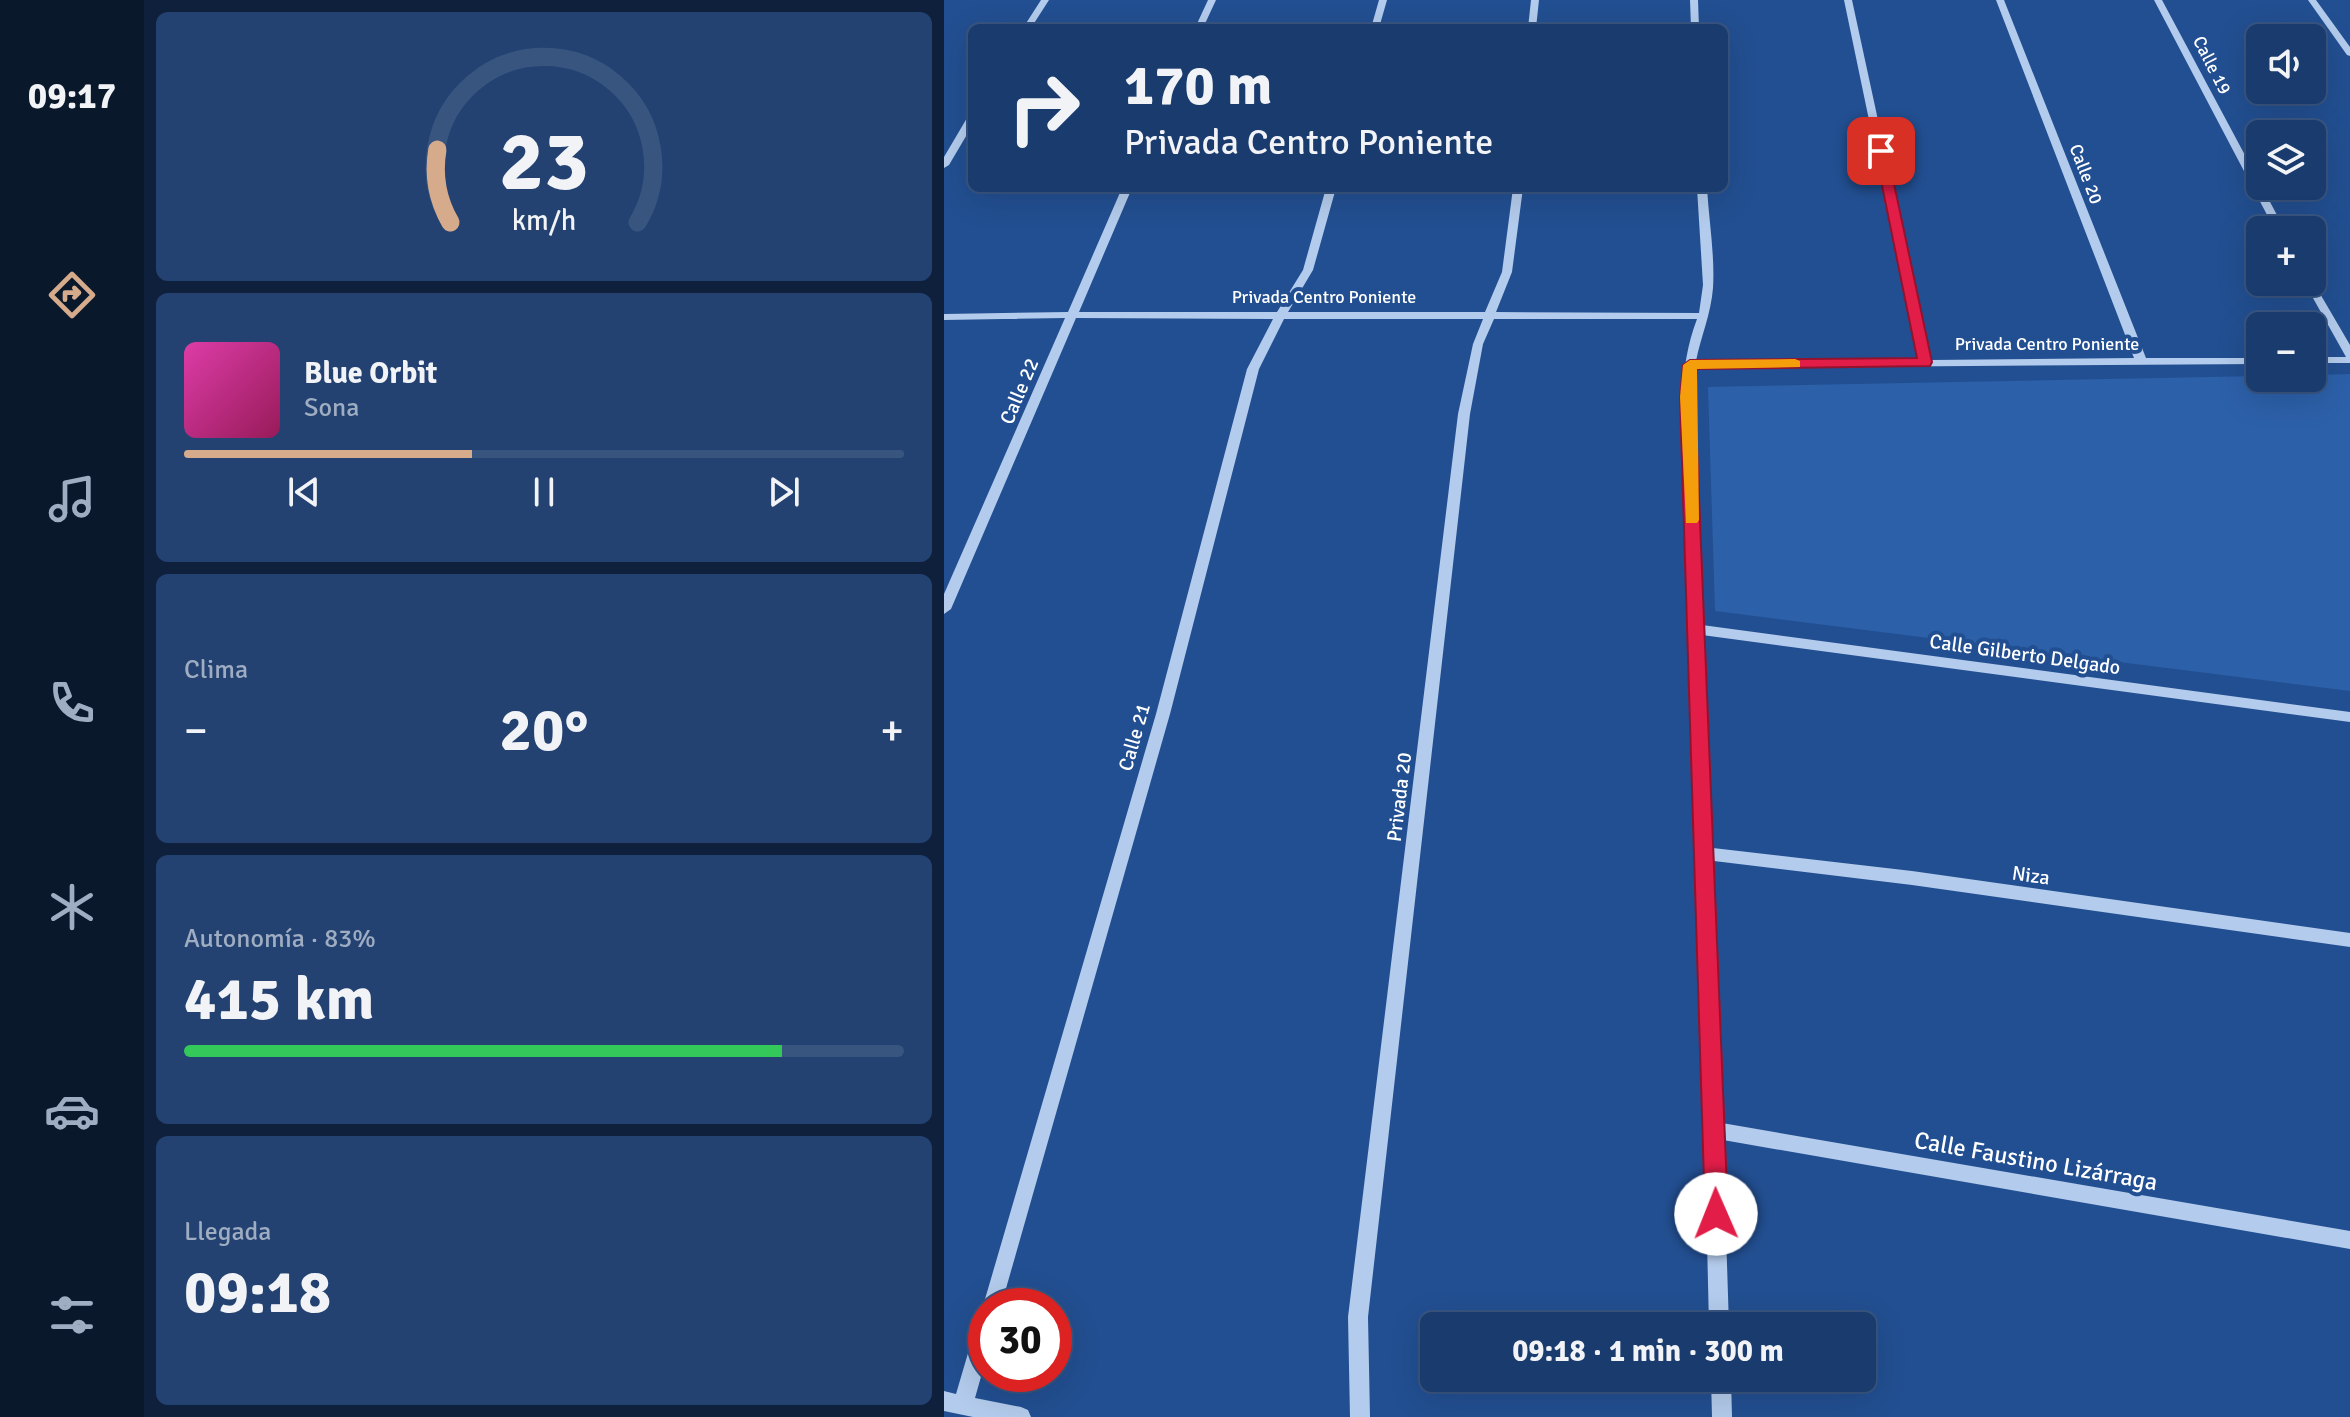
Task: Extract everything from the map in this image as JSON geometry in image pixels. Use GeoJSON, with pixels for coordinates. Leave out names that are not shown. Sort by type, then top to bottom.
{"type":"FeatureCollection","features":[{"type":"Feature","properties":{"kind":"street"},"geometry":{"type":"LineString","coordinates":[[1030,24],[1045,0]]}},
{"type":"Feature","properties":{"kind":"street"},"geometry":{"type":"LineString","coordinates":[[1201,24],[1212,0]]}},
{"type":"Feature","properties":{"kind":"street"},"geometry":{"type":"LineString","coordinates":[[1376,24],[1383,0]]}},
{"type":"Feature","properties":{"kind":"street"},"geometry":{"type":"LineString","coordinates":[[1532,24],[1535,0]]}},
{"type":"Feature","properties":{"kind":"street"},"geometry":{"type":"LineString","coordinates":[[1694,0],[1695,24]]}},
{"type":"Feature","properties":{"kind":"street"},"geometry":{"type":"LineString","coordinates":[[1848,0],[1925,362]]}},
{"type":"Feature","properties":{"kind":"street","name":"Calle 20"},"geometry":{"type":"LineString","coordinates":[[2000,0],[2141,361]]}},
{"type":"Feature","properties":{"kind":"street","name":"Calle 19"},"geometry":{"type":"LineString","coordinates":[[2158,0],[2273,216]]}},
{"type":"Feature","properties":{"kind":"street"},"geometry":{"type":"LineString","coordinates":[[2312,0],[2350,53]]}},
{"type":"Feature","properties":{"kind":"street"},"geometry":{"type":"LineString","coordinates":[[944,165],[968,125]]}},
{"type":"Feature","properties":{"kind":"street","name":"Calle 22"},"geometry":{"type":"LineString","coordinates":[[944,609],[1125,192]]}},
{"type":"Feature","properties":{"kind":"street","name":"Calle 21"},"geometry":{"type":"LineString","coordinates":[[997,1288],[1163,714],[1253,369],[1308,270],[1330,192]]}},
{"type":"Feature","properties":{"kind":"street","name":"Privada 20"},"geometry":{"type":"LineString","coordinates":[[1360,1417],[1358,1317],[1462,430],[1471,371],[1507,272],[1517,192]]}},
{"type":"Feature","properties":{"kind":"street"},"geometry":{"type":"LineString","coordinates":[[1702,192],[1708,285],[1704,316],[1690,365],[1688,397],[1706,854],[1719,1312]]}},
{"type":"Feature","properties":{"kind":"street"},"geometry":{"type":"LineString","coordinates":[[2317,296],[2350,358],[2326,359]]}},
{"type":"Feature","properties":{"kind":"street","name":"Privada Centro Poniente"},"geometry":{"type":"LineString","coordinates":[[944,317],[1704,316]]}},
{"type":"Feature","properties":{"kind":"street","name":"Privada Centro Poniente"},"geometry":{"type":"LineString","coordinates":[[1690,365],[2246,361]]}},
{"type":"Feature","properties":{"kind":"street","name":"Calle Gilberto Delgado"},"geometry":{"type":"LineString","coordinates":[[1695,629],[2350,717]]}},
{"type":"Feature","properties":{"kind":"street","name":"Niza"},"geometry":{"type":"LineString","coordinates":[[1706,854],[1912,878],[2350,940]]}},
{"type":"Feature","properties":{"kind":"street","name":"Calle Faustino Lizárraga"},"geometry":{"type":"LineString","coordinates":[[1714,1130],[2350,1240]]}},
{"type":"Feature","properties":{"kind":"street"},"geometry":{"type":"LineString","coordinates":[[968,1369],[954,1403],[1021,1417]]}},
{"type":"Feature","properties":{"kind":"street"},"geometry":{"type":"LineString","coordinates":[[1721,1392],[1722,1417]]}},
{"type":"Feature","properties":{"kind":"shaded area"},"geometry":{"type":"Polygon","coordinates":[[[2350,374],[2350,691],[1715,611],[1708,387],[2246,376],[2246,392],[2326,392],[2326,375],[2350,374]]]}},
{"type":"Feature","properties":{"kind":"slow traffic"},"geometry":{"type":"LineString","coordinates":[[1691,520],[1690,365],[1795,364]]}},
{"type":"Feature","properties":{"kind":"route"},"geometry":{"type":"LineString","coordinates":[[1716,1214],[1706,854],[1695,629],[1688,397],[1690,365],[1925,362],[1881,151]]}}]}
